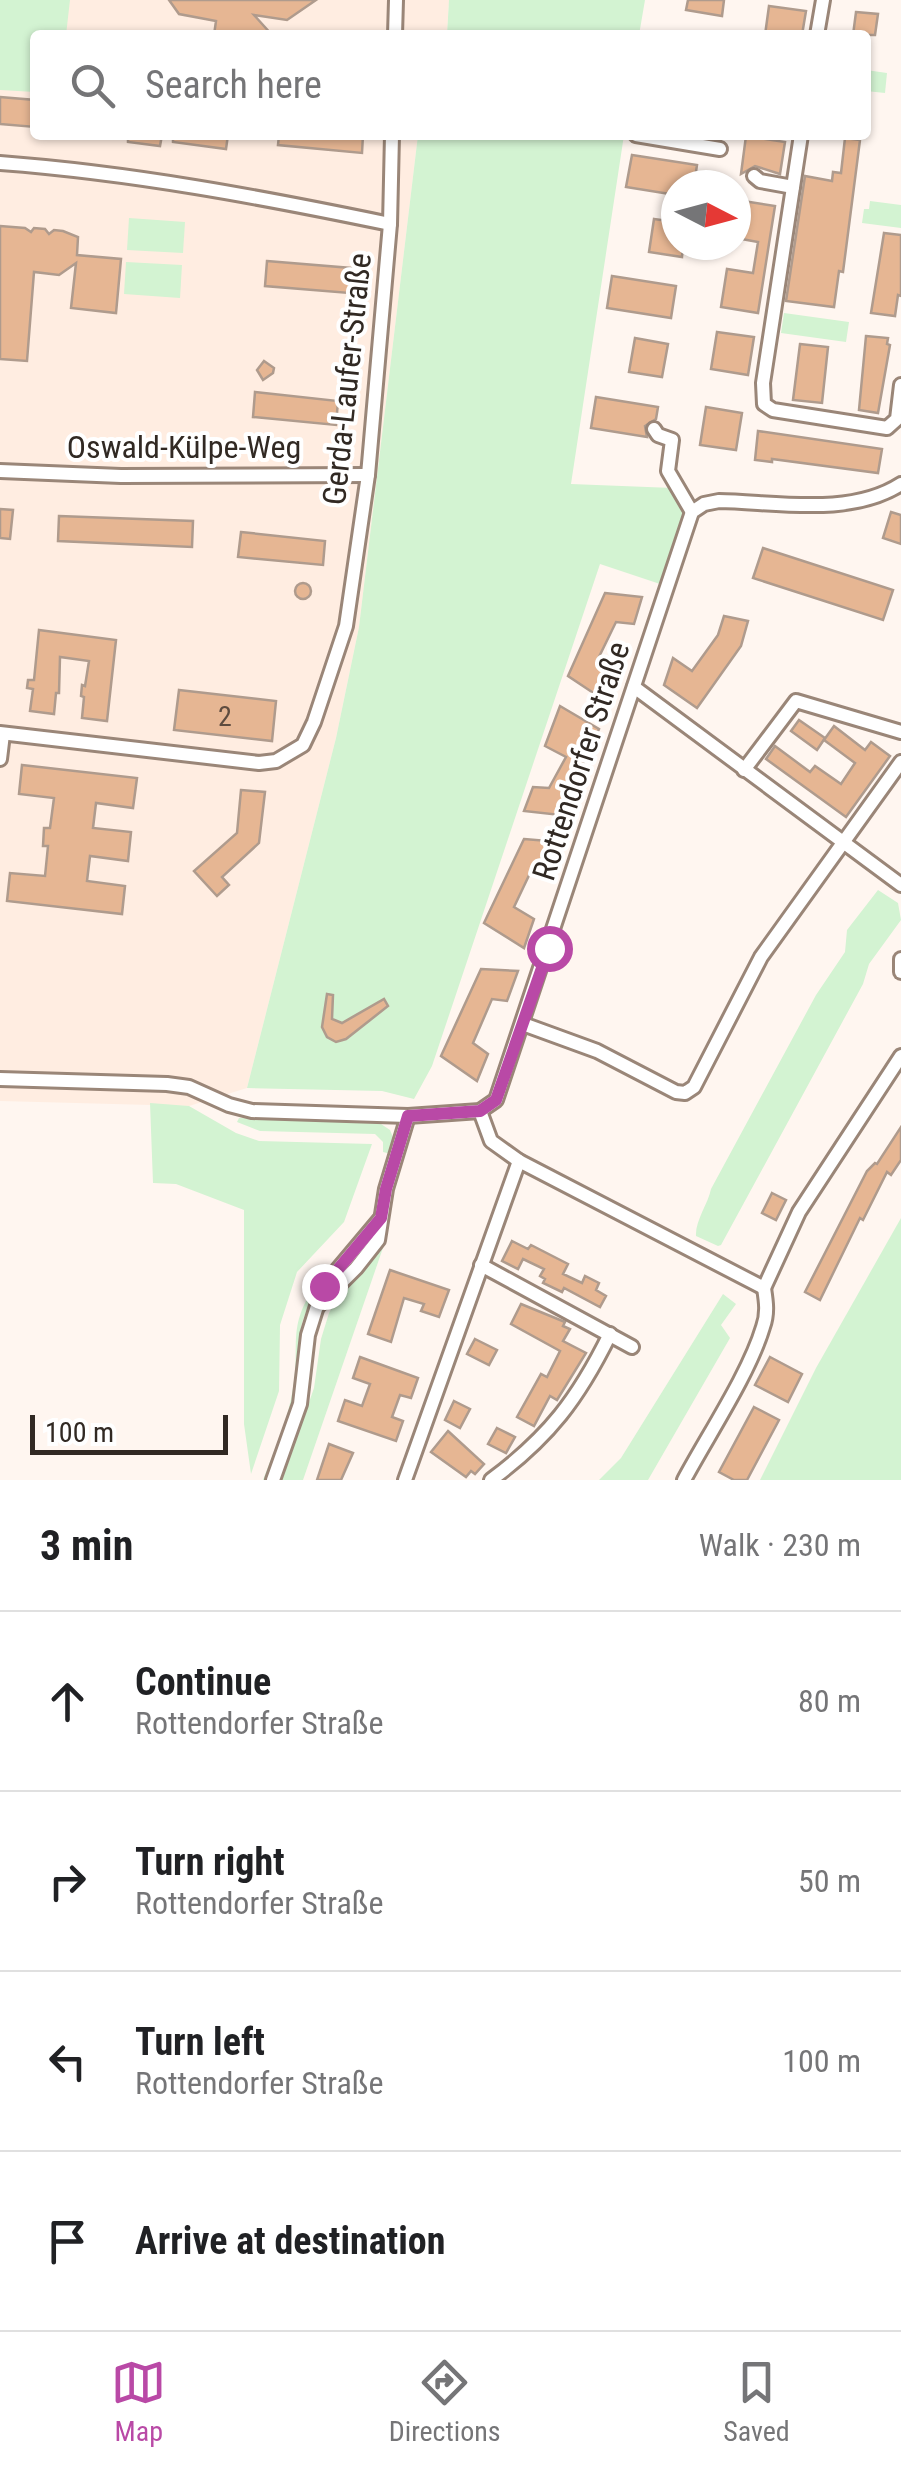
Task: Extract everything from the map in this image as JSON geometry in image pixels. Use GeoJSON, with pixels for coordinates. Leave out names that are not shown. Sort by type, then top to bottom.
{"type":"FeatureCollection","features":[{"type":"Feature","properties":{"kind":"street"},"geometry":{"type":"LineString","coordinates":[[395,30],[396,0]]}},
{"type":"Feature","properties":{"kind":"street"},"geometry":{"type":"LineString","coordinates":[[818,30],[823,0]]}},
{"type":"Feature","properties":{"kind":"street","name":"Gerda-Laufer-Straße"},"geometry":{"type":"LineString","coordinates":[[2,734],[248,762],[276,761],[302,746],[314,722],[345,628],[368,475],[390,224],[392,140]]}},
{"type":"Feature","properties":{"kind":"street"},"geometry":{"type":"LineString","coordinates":[[662,140],[720,149]]}},
{"type":"Feature","properties":{"kind":"street"},"geometry":{"type":"LineString","coordinates":[[800,140],[764,404],[773,410],[881,428],[892,426],[897,419],[901,384]]}},
{"type":"Feature","properties":{"kind":"street"},"geometry":{"type":"LineString","coordinates":[[0,163],[102,172],[244,193],[390,224]]}},
{"type":"Feature","properties":{"kind":"street"},"geometry":{"type":"LineString","coordinates":[[754,176],[760,181],[793,187]]}},
{"type":"Feature","properties":{"kind":"street"},"geometry":{"type":"LineString","coordinates":[[654,429],[656,434],[672,440],[668,471],[692,512],[718,501],[829,504],[864,500],[901,484]]}},
{"type":"Feature","properties":{"kind":"street","name":"Oswald-Külpe-Weg"},"geometry":{"type":"LineString","coordinates":[[0,470],[121,476],[368,475]]}},
{"type":"Feature","properties":{"kind":"street","name":"Rottendorfer Straße"},"geometry":{"type":"LineString","coordinates":[[480,1111],[496,1100],[523,1024],[692,512]]}},
{"type":"Feature","properties":{"kind":"street"},"geometry":{"type":"LineString","coordinates":[[634,687],[901,885]]}},
{"type":"Feature","properties":{"kind":"street"},"geometry":{"type":"LineString","coordinates":[[744,770],[796,700],[901,732]]}},
{"type":"Feature","properties":{"kind":"street"},"geometry":{"type":"LineString","coordinates":[[0,758],[2,734]]}},
{"type":"Feature","properties":{"kind":"street"},"geometry":{"type":"LineString","coordinates":[[523,1024],[597,1051],[676,1092],[685,1093],[694,1087],[761,957],[901,762]]}},
{"type":"Feature","properties":{"kind":"street"},"geometry":{"type":"LineString","coordinates":[[901,959],[901,972]]}},
{"type":"Feature","properties":{"kind":"street"},"geometry":{"type":"LineString","coordinates":[[684,1480],[754,1350],[767,1306],[764,1288],[799,1212],[901,1056]]}},
{"type":"Feature","properties":{"kind":"street"},"geometry":{"type":"LineString","coordinates":[[0,1080],[167,1084],[252,1111],[408,1116],[480,1111],[492,1140],[519,1161],[764,1288]]}},
{"type":"Feature","properties":{"kind":"street"},"geometry":{"type":"LineString","coordinates":[[273,1480],[300,1404],[308,1335],[324,1286],[381,1218],[408,1116]]}},
{"type":"Feature","properties":{"kind":"street"},"geometry":{"type":"LineString","coordinates":[[405,1480],[519,1161]]}},
{"type":"Feature","properties":{"kind":"street"},"geometry":{"type":"LineString","coordinates":[[481,1265],[632,1347]]}},
{"type":"Feature","properties":{"kind":"street"},"geometry":{"type":"LineString","coordinates":[[492,1480],[552,1430],[590,1374],[610,1334]]}},
{"type":"Feature","properties":{"kind":"shaded area"},"geometry":{"type":"Polygon","coordinates":[[[0,0],[449,0],[447,30],[30,30],[30,140],[417,140],[359,627],[336,738],[247,1088],[189,1106],[0,1101],[0,0]]]}},
{"type":"Feature","properties":{"kind":"green space"},"geometry":{"type":"Polygon","coordinates":[[[0,0],[70,0],[67,30],[30,30],[30,92],[0,90],[0,0]]]}},
{"type":"Feature","properties":{"kind":"green space"},"geometry":{"type":"Polygon","coordinates":[[[449,0],[645,0],[640,30],[447,30],[449,0]]]}},
{"type":"Feature","properties":{"kind":"green space"},"geometry":{"type":"Polygon","coordinates":[[[871,71],[887,73],[885,93],[871,92],[871,71]]]}},
{"type":"Feature","properties":{"kind":"green space"},"geometry":{"type":"Polygon","coordinates":[[[417,140],[623,140],[571,484],[673,488],[687,514],[663,585],[600,564],[432,1066],[414,1099],[382,1091],[247,1088],[336,738],[359,627],[417,140]]]}},
{"type":"Feature","properties":{"kind":"green space"},"geometry":{"type":"Polygon","coordinates":[[[870,201],[901,205],[901,228],[862,223],[870,201]]]}},
{"type":"Feature","properties":{"kind":"green space"},"geometry":{"type":"Polygon","coordinates":[[[129,218],[185,222],[183,253],[127,250],[129,218]]]}},
{"type":"Feature","properties":{"kind":"green space"},"geometry":{"type":"Polygon","coordinates":[[[126,262],[182,265],[180,298],[124,294],[126,262]]]}},
{"type":"Feature","properties":{"kind":"green space"},"geometry":{"type":"Polygon","coordinates":[[[784,313],[849,322],[846,342],[781,333],[784,313]]]}},
{"type":"Feature","properties":{"kind":"green space"},"geometry":{"type":"Polygon","coordinates":[[[878,890],[898,903],[901,920],[869,964],[863,984],[721,1245],[696,1236],[711,1189],[816,995],[845,952],[847,930],[878,890]]]}},
{"type":"Feature","properties":{"kind":"green space"},"geometry":{"type":"Polygon","coordinates":[[[150,1103],[189,1106],[236,1133],[259,1141],[372,1144],[344,1222],[297,1272],[280,1325],[279,1391],[251,1474],[244,1424],[244,1210],[176,1184],[153,1183],[150,1103]]]}},
{"type":"Feature","properties":{"kind":"green space"},"geometry":{"type":"Polygon","coordinates":[[[239,1118],[378,1122],[390,1130],[394,1140],[391,1154],[383,1152],[383,1142],[375,1134],[260,1131],[237,1122],[239,1118]]]}},
{"type":"Feature","properties":{"kind":"green space"},"geometry":{"type":"Polygon","coordinates":[[[901,1218],[901,1480],[760,1480],[816,1368],[901,1218]]]}},
{"type":"Feature","properties":{"kind":"green space"},"geometry":{"type":"Polygon","coordinates":[[[385,1242],[303,1480],[282,1480],[314,1388],[329,1313],[338,1296],[385,1242]]]}},
{"type":"Feature","properties":{"kind":"green space"},"geometry":{"type":"Polygon","coordinates":[[[324,1275],[327,1278],[302,1324],[291,1418],[268,1480],[263,1480],[291,1399],[298,1323],[324,1275]]]}},
{"type":"Feature","properties":{"kind":"green space"},"geometry":{"type":"Polygon","coordinates":[[[723,1294],[736,1304],[721,1325],[730,1338],[648,1480],[599,1480],[621,1458],[723,1294]]]}},
{"type":"Feature","properties":{"kind":"building"},"geometry":{"type":"Polygon","coordinates":[[[169,0],[316,0],[287,20],[254,15],[268,30],[215,30],[216,21],[179,14],[169,0]]]}},
{"type":"Feature","properties":{"kind":"building"},"geometry":{"type":"Polygon","coordinates":[[[688,0],[724,0],[722,16],[686,10],[688,0]]]}},
{"type":"Feature","properties":{"kind":"building"},"geometry":{"type":"Polygon","coordinates":[[[769,6],[806,11],[803,30],[766,30],[769,6]]]}},
{"type":"Feature","properties":{"kind":"building"},"geometry":{"type":"Polygon","coordinates":[[[856,12],[878,14],[875,35],[871,35],[871,30],[854,30],[856,12]]]}},
{"type":"Feature","properties":{"kind":"building"},"geometry":{"type":"Polygon","coordinates":[[[0,97],[30,100],[30,127],[0,124],[0,97]]]}},
{"type":"Feature","properties":{"kind":"building"},"geometry":{"type":"Polygon","coordinates":[[[128,140],[161,140],[160,146],[128,140]]]}},
{"type":"Feature","properties":{"kind":"building"},"geometry":{"type":"Polygon","coordinates":[[[173,140],[227,140],[226,149],[173,140]]]}},
{"type":"Feature","properties":{"kind":"building"},"geometry":{"type":"Polygon","coordinates":[[[278,140],[363,140],[362,153],[278,145],[278,140]]]}},
{"type":"Feature","properties":{"kind":"building"},"geometry":{"type":"Polygon","coordinates":[[[745,140],[785,142],[780,174],[755,166],[742,170],[745,140]]]}},
{"type":"Feature","properties":{"kind":"building"},"geometry":{"type":"Polygon","coordinates":[[[845,140],[860,140],[843,272],[839,271],[834,307],[786,301],[805,176],[832,181],[833,172],[841,173],[845,140]]]}},
{"type":"Feature","properties":{"kind":"building"},"geometry":{"type":"Polygon","coordinates":[[[632,155],[697,165],[696,170],[661,170],[661,193],[626,187],[632,155]]]}},
{"type":"Feature","properties":{"kind":"building"},"geometry":{"type":"Polygon","coordinates":[[[751,202],[775,206],[758,313],[721,307],[727,269],[753,273],[758,242],[751,241],[751,202]]]}},
{"type":"Feature","properties":{"kind":"building"},"geometry":{"type":"Polygon","coordinates":[[[654,219],[661,220],[661,254],[649,252],[654,219]]]}},
{"type":"Feature","properties":{"kind":"building"},"geometry":{"type":"Polygon","coordinates":[[[0,226],[31,232],[34,228],[45,229],[49,234],[63,231],[78,237],[77,255],[121,259],[116,313],[71,308],[76,263],[59,275],[34,272],[27,361],[0,359],[0,226]]]}},
{"type":"Feature","properties":{"kind":"building"},"geometry":{"type":"Polygon","coordinates":[[[884,233],[901,235],[901,296],[898,295],[895,316],[871,313],[884,233]]]}},
{"type":"Feature","properties":{"kind":"building"},"geometry":{"type":"Polygon","coordinates":[[[267,261],[351,268],[349,293],[265,286],[267,261]]]}},
{"type":"Feature","properties":{"kind":"building"},"geometry":{"type":"Polygon","coordinates":[[[612,276],[676,286],[671,318],[607,308],[612,276]]]}},
{"type":"Feature","properties":{"kind":"building"},"geometry":{"type":"Polygon","coordinates":[[[717,332],[754,337],[748,375],[711,369],[717,332]]]}},
{"type":"Feature","properties":{"kind":"building"},"geometry":{"type":"Polygon","coordinates":[[[866,336],[888,338],[890,345],[878,413],[859,410],[866,336]]]}},
{"type":"Feature","properties":{"kind":"building"},"geometry":{"type":"Polygon","coordinates":[[[635,338],[668,344],[662,377],[629,372],[635,338]]]}},
{"type":"Feature","properties":{"kind":"building"},"geometry":{"type":"Polygon","coordinates":[[[800,344],[828,347],[822,403],[793,400],[800,344]]]}},
{"type":"Feature","properties":{"kind":"building"},"geometry":{"type":"Polygon","coordinates":[[[264,361],[274,368],[263,380],[257,370],[264,361]]]}},
{"type":"Feature","properties":{"kind":"building"},"geometry":{"type":"Polygon","coordinates":[[[255,392],[338,401],[336,425],[253,417],[255,392]]]}},
{"type":"Feature","properties":{"kind":"building"},"geometry":{"type":"Polygon","coordinates":[[[596,397],[658,407],[656,419],[645,426],[647,437],[591,428],[596,397]]]}},
{"type":"Feature","properties":{"kind":"building"},"geometry":{"type":"Polygon","coordinates":[[[706,407],[742,413],[736,450],[700,445],[706,407]]]}},
{"type":"Feature","properties":{"kind":"building"},"geometry":{"type":"Polygon","coordinates":[[[758,431],[882,449],[878,473],[755,460],[758,431]]]}},
{"type":"Feature","properties":{"kind":"building"},"geometry":{"type":"Polygon","coordinates":[[[0,509],[13,510],[10,539],[0,538],[0,509]]]}},
{"type":"Feature","properties":{"kind":"building"},"geometry":{"type":"Polygon","coordinates":[[[891,512],[901,515],[901,544],[883,538],[891,512]]]}},
{"type":"Feature","properties":{"kind":"building"},"geometry":{"type":"Polygon","coordinates":[[[59,516],[193,521],[192,547],[58,541],[59,516]]]}},
{"type":"Feature","properties":{"kind":"building"},"geometry":{"type":"Polygon","coordinates":[[[241,532],[325,541],[323,565],[238,557],[241,532]]]}},
{"type":"Feature","properties":{"kind":"building"},"geometry":{"type":"Polygon","coordinates":[[[763,548],[893,590],[883,620],[753,578],[763,548]]]}},
{"type":"Feature","properties":{"kind":"building"},"geometry":{"type":"Polygon","coordinates":[[[303,583],[311,591],[303,599],[295,591],[303,583]]]}},
{"type":"Feature","properties":{"kind":"building"},"geometry":{"type":"Polygon","coordinates":[[[605,593],[642,597],[634,624],[616,622],[597,661],[616,672],[607,702],[568,676],[605,593]]]}},
{"type":"Feature","properties":{"kind":"building"},"geometry":{"type":"Polygon","coordinates":[[[724,616],[748,621],[741,646],[697,708],[664,685],[673,658],[692,671],[718,635],[724,616]]]}},
{"type":"Feature","properties":{"kind":"building"},"geometry":{"type":"Polygon","coordinates":[[[39,630],[116,640],[107,721],[82,718],[82,685],[85,686],[89,661],[60,657],[54,714],[30,711],[33,689],[27,688],[28,680],[34,680],[39,630]]]}},
{"type":"Feature","properties":{"kind":"building"},"geometry":{"type":"Polygon","coordinates":[[[179,690],[276,701],[272,741],[174,730],[179,690]]]}},
{"type":"Feature","properties":{"kind":"building"},"geometry":{"type":"Polygon","coordinates":[[[560,706],[599,729],[560,815],[524,811],[533,787],[549,788],[566,757],[545,746],[560,706]]]}},
{"type":"Feature","properties":{"kind":"building"},"geometry":{"type":"Polygon","coordinates":[[[799,720],[825,738],[817,750],[791,731],[799,720]]]}},
{"type":"Feature","properties":{"kind":"building"},"geometry":{"type":"Polygon","coordinates":[[[834,726],[865,750],[871,742],[890,756],[846,817],[766,759],[775,746],[810,772],[815,766],[841,784],[855,763],[824,740],[834,726]]]}},
{"type":"Feature","properties":{"kind":"building"},"geometry":{"type":"Polygon","coordinates":[[[22,765],[137,778],[133,808],[96,803],[93,828],[131,832],[128,861],[90,856],[87,881],[125,886],[122,914],[7,901],[10,873],[45,876],[48,846],[43,846],[44,828],[50,828],[54,798],[19,794],[22,765]]]}},
{"type":"Feature","properties":{"kind":"building"},"geometry":{"type":"Polygon","coordinates":[[[241,790],[265,792],[259,843],[222,877],[229,885],[217,896],[194,871],[237,833],[241,790]]]}},
{"type":"Feature","properties":{"kind":"building"},"geometry":{"type":"Polygon","coordinates":[[[524,839],[561,842],[552,870],[533,867],[514,907],[534,919],[524,948],[484,923],[524,839]]]}},
{"type":"Feature","properties":{"kind":"building"},"geometry":{"type":"Polygon","coordinates":[[[481,969],[518,971],[507,1001],[492,999],[473,1043],[488,1054],[477,1081],[441,1056],[481,969]]]}},
{"type":"Feature","properties":{"kind":"building"},"geometry":{"type":"Polygon","coordinates":[[[327,994],[333,995],[332,1019],[342,1023],[384,999],[388,1006],[346,1039],[336,1042],[327,1037],[322,1027],[327,994]]]}},
{"type":"Feature","properties":{"kind":"building"},"geometry":{"type":"Polygon","coordinates":[[[901,1127],[901,1160],[891,1175],[887,1172],[863,1220],[860,1218],[820,1300],[805,1292],[867,1171],[877,1164],[901,1127]]]}},
{"type":"Feature","properties":{"kind":"building"},"geometry":{"type":"Polygon","coordinates":[[[772,1193],[786,1200],[776,1220],[762,1213],[772,1193]]]}},
{"type":"Feature","properties":{"kind":"building"},"geometry":{"type":"Polygon","coordinates":[[[512,1241],[528,1249],[531,1245],[568,1264],[563,1274],[582,1283],[585,1276],[599,1283],[596,1290],[606,1296],[600,1307],[564,1288],[562,1292],[543,1283],[545,1279],[540,1276],[544,1269],[523,1259],[518,1269],[502,1261],[512,1241]]]}},
{"type":"Feature","properties":{"kind":"building"},"geometry":{"type":"Polygon","coordinates":[[[390,1270],[449,1290],[439,1317],[421,1311],[424,1304],[404,1298],[391,1342],[368,1334],[390,1270]]]}},
{"type":"Feature","properties":{"kind":"building"},"geometry":{"type":"Polygon","coordinates":[[[521,1304],[565,1322],[563,1326],[570,1329],[563,1341],[586,1353],[557,1400],[550,1396],[534,1426],[517,1417],[541,1374],[547,1377],[560,1351],[511,1324],[521,1304]]]}},
{"type":"Feature","properties":{"kind":"building"},"geometry":{"type":"Polygon","coordinates":[[[475,1339],[497,1350],[489,1365],[467,1354],[475,1339]]]}},
{"type":"Feature","properties":{"kind":"building"},"geometry":{"type":"Polygon","coordinates":[[[360,1357],[418,1378],[411,1398],[400,1395],[392,1417],[403,1421],[396,1441],[338,1421],[345,1400],[362,1406],[370,1384],[353,1378],[360,1357]]]}},
{"type":"Feature","properties":{"kind":"building"},"geometry":{"type":"Polygon","coordinates":[[[770,1357],[802,1374],[788,1402],[755,1385],[770,1357]]]}},
{"type":"Feature","properties":{"kind":"building"},"geometry":{"type":"Polygon","coordinates":[[[454,1401],[470,1409],[460,1428],[445,1420],[454,1401]]]}},
{"type":"Feature","properties":{"kind":"building"},"geometry":{"type":"Polygon","coordinates":[[[754,1407],[779,1420],[747,1480],[734,1480],[719,1472],[754,1407]]]}},
{"type":"Feature","properties":{"kind":"building"},"geometry":{"type":"Polygon","coordinates":[[[497,1428],[515,1437],[506,1453],[488,1444],[497,1428]]]}},
{"type":"Feature","properties":{"kind":"building"},"geometry":{"type":"Polygon","coordinates":[[[448,1431],[484,1464],[475,1474],[471,1471],[466,1477],[431,1452],[448,1431]]]}},
{"type":"Feature","properties":{"kind":"building"},"geometry":{"type":"Polygon","coordinates":[[[329,1444],[353,1453],[341,1480],[317,1480],[329,1444]]]}},
{"type":"Feature","properties":{"kind":"route"},"geometry":{"type":"LineString","coordinates":[[324,1286],[381,1218],[408,1116],[480,1111],[496,1100],[549,948]]}}]}
